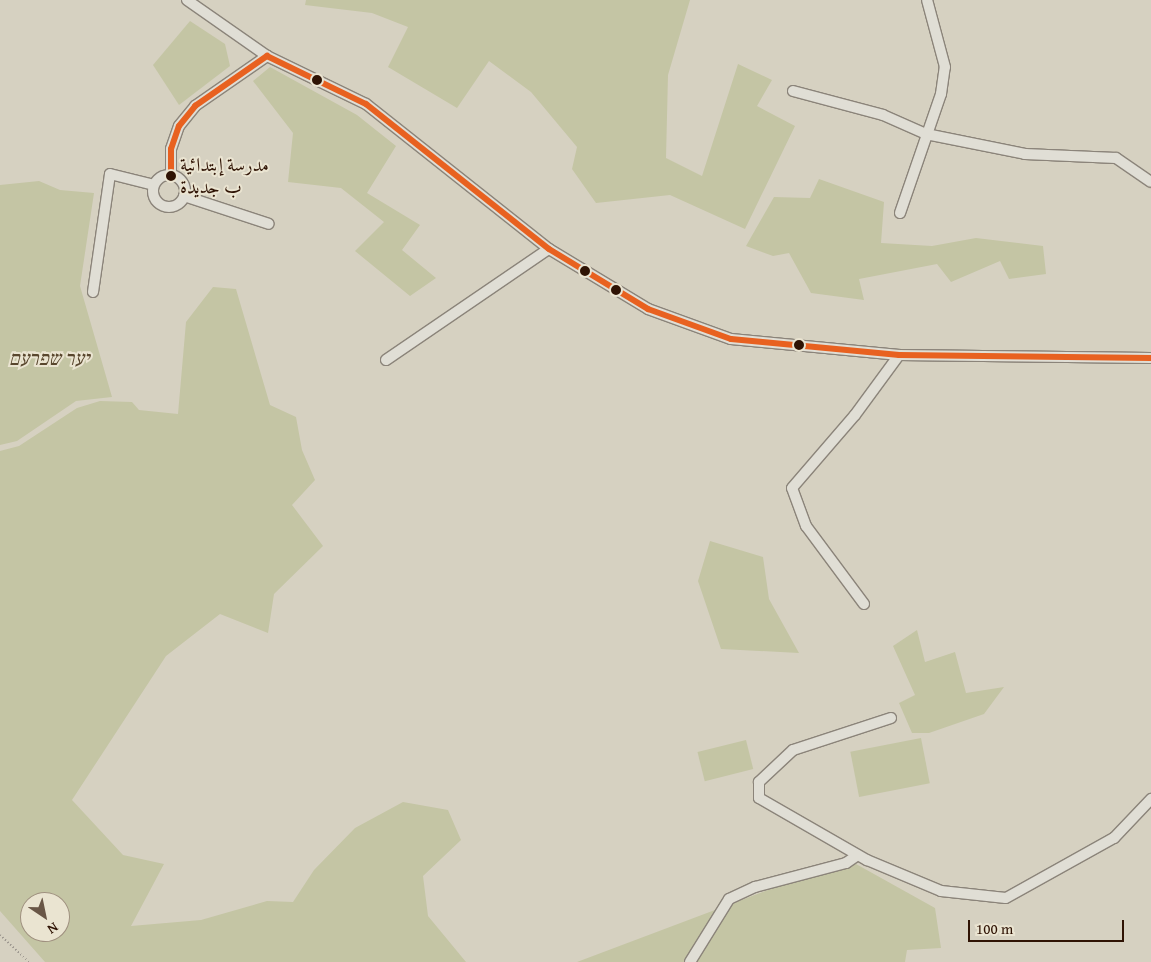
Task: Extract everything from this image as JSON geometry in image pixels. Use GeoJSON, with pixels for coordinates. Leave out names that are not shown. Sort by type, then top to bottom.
{"type":"FeatureCollection","features":[{"type":"Feature","properties":{"kind":"street"},"geometry":{"type":"LineString","coordinates":[[187,0],[267,56],[366,104],[549,249],[648,309],[731,340],[899,355],[1151,358]]}},
{"type":"Feature","properties":{"kind":"street"},"geometry":{"type":"LineString","coordinates":[[900,213],[941,94],[946,67],[927,0]]}},
{"type":"Feature","properties":{"kind":"street"},"geometry":{"type":"LineString","coordinates":[[170,176],[171,149],[184,119],[195,106],[267,56]]}},
{"type":"Feature","properties":{"kind":"street"},"geometry":{"type":"LineString","coordinates":[[792,91],[883,115],[926,134],[1025,154],[1116,158],[1151,182]]}},
{"type":"Feature","properties":{"kind":"street"},"geometry":{"type":"LineString","coordinates":[[93,292],[110,174],[154,185],[170,176]]}},
{"type":"Feature","properties":{"kind":"street"},"geometry":{"type":"LineString","coordinates":[[170,176],[180,180],[184,196]]}},
{"type":"Feature","properties":{"kind":"street"},"geometry":{"type":"LineString","coordinates":[[154,185],[153,196],[164,206],[174,206],[184,196]]}},
{"type":"Feature","properties":{"kind":"street"},"geometry":{"type":"LineString","coordinates":[[184,196],[269,224]]}},
{"type":"Feature","properties":{"kind":"street"},"geometry":{"type":"LineString","coordinates":[[386,360],[549,249]]}},
{"type":"Feature","properties":{"kind":"street"},"geometry":{"type":"LineString","coordinates":[[864,604],[806,526],[792,488],[856,415],[899,355]]}},
{"type":"Feature","properties":{"kind":"street"},"geometry":{"type":"LineString","coordinates":[[891,718],[793,750],[759,782],[759,798],[858,855],[941,891],[1006,898],[1114,838],[1151,799]]}},
{"type":"Feature","properties":{"kind":"street"},"geometry":{"type":"LineString","coordinates":[[690,962],[729,899],[755,887],[846,863],[858,855]]}},
{"type":"Feature","properties":{"kind":"path"},"geometry":{"type":"LineString","coordinates":[[0,935],[29,962]]}},
{"type":"Feature","properties":{"kind":"green space"},"geometry":{"type":"Polygon","coordinates":[[[306,0],[690,0],[668,75],[666,158],[702,176],[738,64],[772,80],[757,106],[795,126],[745,229],[670,195],[596,203],[572,169],[577,147],[531,92],[489,61],[457,108],[388,67],[408,27],[372,13],[305,5],[306,0]]]}},
{"type":"Feature","properties":{"kind":"green space"},"geometry":{"type":"Polygon","coordinates":[[[190,21],[225,44],[230,66],[179,105],[153,65],[190,21]]]}},
{"type":"Feature","properties":{"kind":"green space"},"geometry":{"type":"Polygon","coordinates":[[[270,67],[357,115],[396,146],[367,193],[420,225],[402,250],[436,278],[410,296],[355,251],[384,222],[341,188],[288,182],[293,133],[253,81],[270,67]]]}},
{"type":"Feature","properties":{"kind":"green space"},"geometry":{"type":"Polygon","coordinates":[[[819,179],[884,202],[881,243],[932,246],[976,238],[1043,246],[1046,274],[1009,279],[1000,261],[951,282],[937,264],[859,279],[864,300],[811,293],[789,253],[773,256],[746,246],[774,197],[810,198],[819,179]]]}},
{"type":"Feature","properties":{"kind":"green space","name":"יער שפרעם"},"geometry":{"type":"Polygon","coordinates":[[[39,181],[60,190],[94,193],[80,286],[112,397],[76,401],[17,441],[0,445],[0,185],[39,181]]]}},
{"type":"Feature","properties":{"kind":"green space"},"geometry":{"type":"Polygon","coordinates":[[[213,287],[236,289],[270,405],[296,417],[302,450],[315,480],[292,505],[323,546],[274,594],[268,633],[220,614],[166,656],[72,800],[123,855],[164,864],[131,926],[201,920],[267,901],[293,902],[314,870],[355,828],[403,802],[448,810],[461,840],[423,876],[428,916],[466,962],[45,962],[27,942],[70,942],[70,892],[20,892],[20,934],[0,911],[0,451],[19,446],[77,408],[100,401],[132,402],[139,410],[178,414],[186,322],[213,287]]]}},
{"type":"Feature","properties":{"kind":"green space"},"geometry":{"type":"Polygon","coordinates":[[[710,541],[763,557],[769,599],[799,653],[721,649],[698,581],[710,541]]]}},
{"type":"Feature","properties":{"kind":"green space"},"geometry":{"type":"Polygon","coordinates":[[[917,630],[925,662],[955,652],[966,693],[1004,687],[984,714],[929,733],[912,733],[899,703],[915,695],[893,646],[917,630]]]}},
{"type":"Feature","properties":{"kind":"green space"},"geometry":{"type":"Polygon","coordinates":[[[921,738],[930,783],[859,797],[850,752],[921,738]]]}},
{"type":"Feature","properties":{"kind":"green space"},"geometry":{"type":"Polygon","coordinates":[[[746,740],[753,769],[705,781],[697,752],[746,740]]]}},
{"type":"Feature","properties":{"kind":"green space"},"geometry":{"type":"Polygon","coordinates":[[[856,864],[935,908],[941,948],[907,950],[905,962],[577,962],[800,878],[856,864]]]}},
{"type":"Feature","properties":{"kind":"transit line"},"geometry":{"type":"LineString","coordinates":[[267,56],[366,104],[549,249],[648,309],[731,339],[899,355],[1151,358]]}},
{"type":"Feature","properties":{"kind":"transit line"},"geometry":{"type":"LineString","coordinates":[[171,176],[171,149],[179,126],[195,106],[267,56]]}},
{"type":"Feature","properties":{"kind":"place","name":"مدرسة إبتدائية ب جديدة"},"geometry":{"type":"Point","coordinates":[171,176]}}]}
